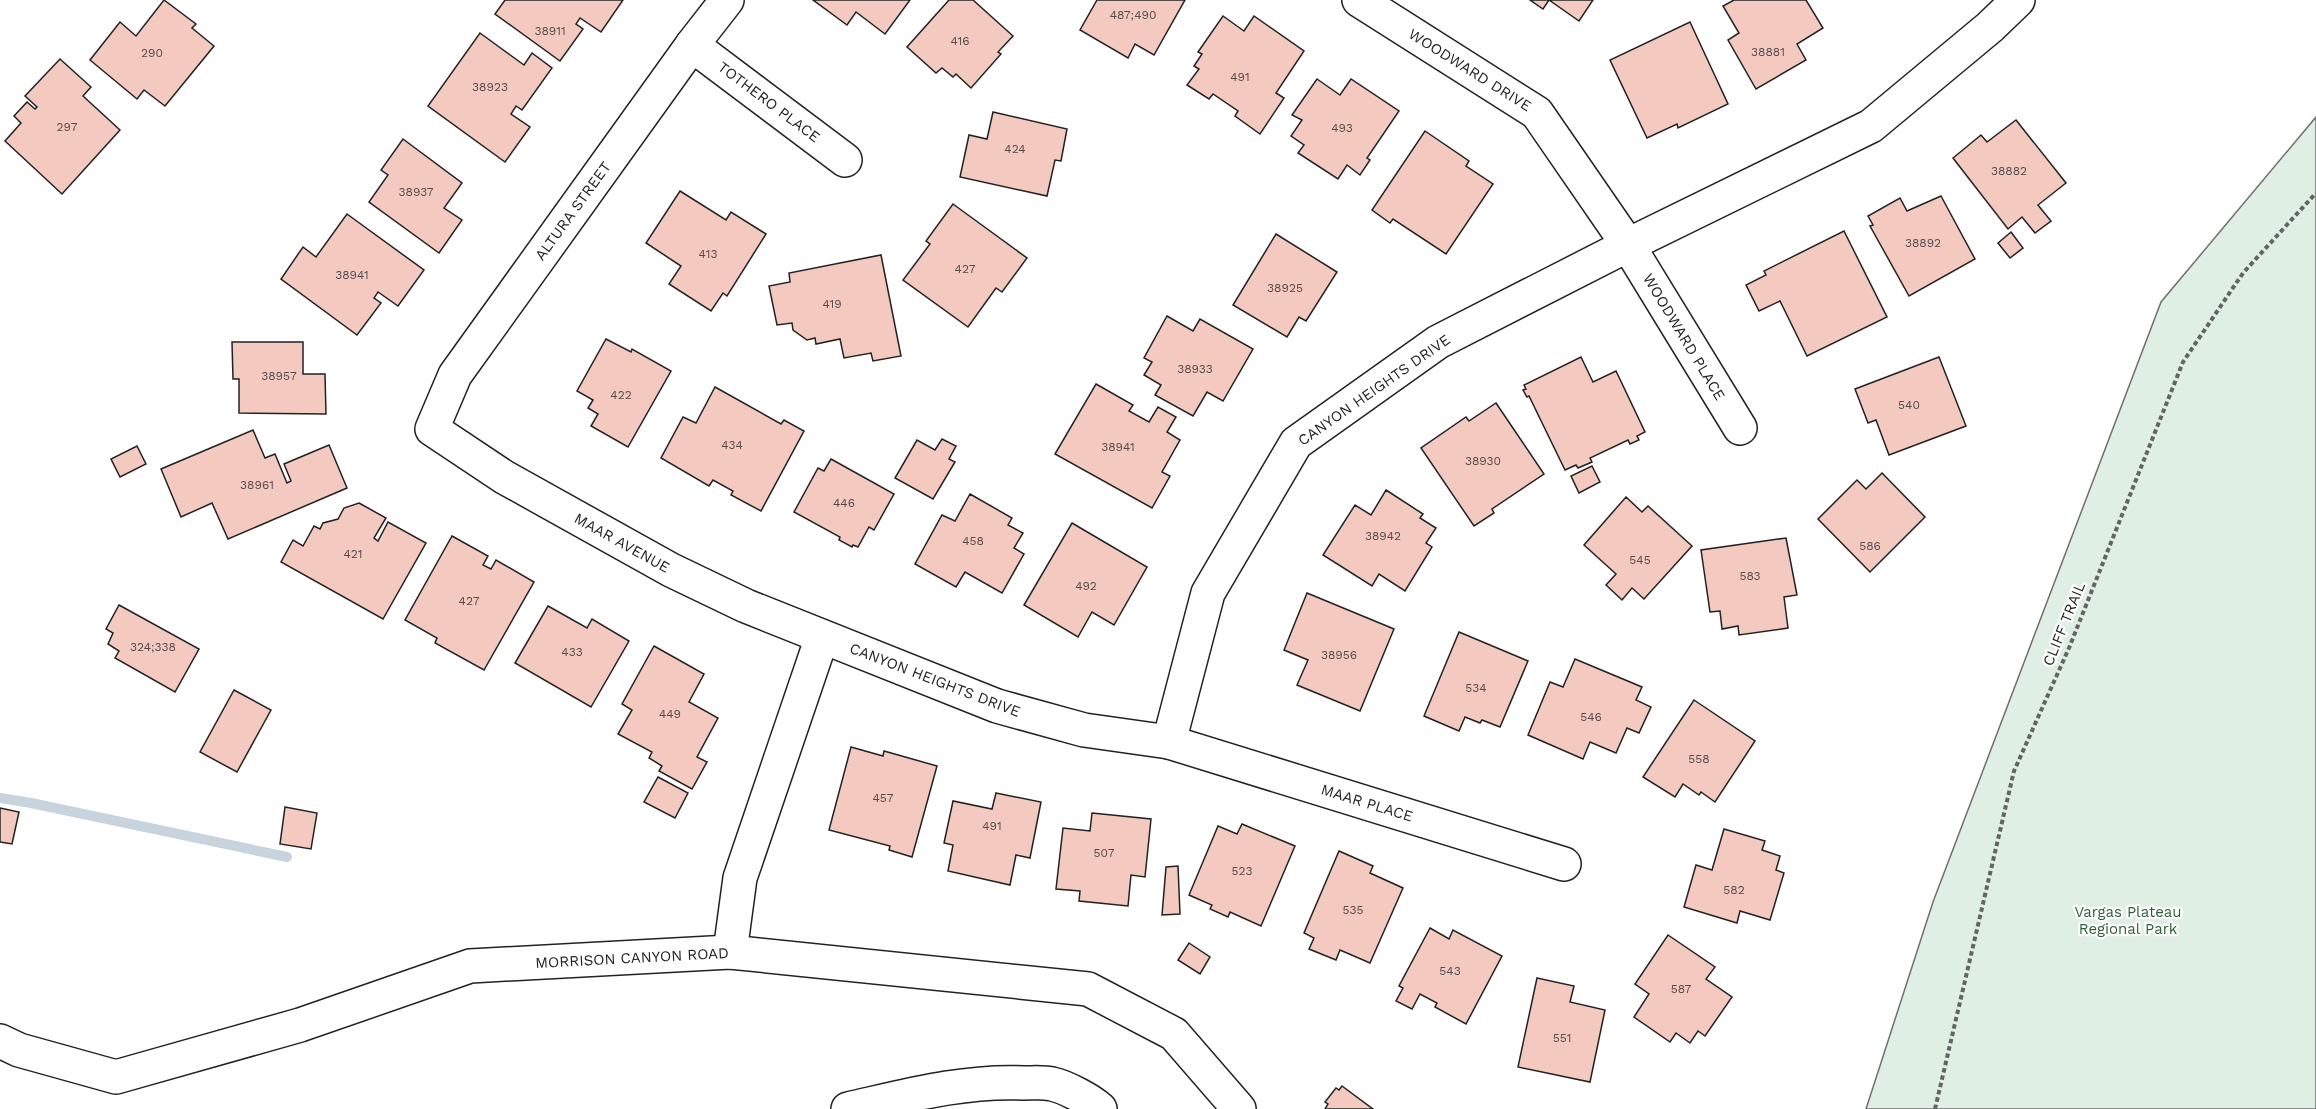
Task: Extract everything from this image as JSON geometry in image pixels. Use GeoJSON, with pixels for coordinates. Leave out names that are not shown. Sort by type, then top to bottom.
{"type":"FeatureCollection","features":[{"type":"Feature","properties":{"kind":"street","name":"ALTURA STREET"},"geometry":{"type":"LineString","coordinates":[[432,429],[455,375],[692,45],[727,0]]}},
{"type":"Feature","properties":{"kind":"street","name":"WOODWARD DRIVE"},"geometry":{"type":"LineString","coordinates":[[1359,0],[1537,113],[1628,245]]}},
{"type":"Feature","properties":{"kind":"street","name":"CANYON HEIGHTS DRIVE"},"geometry":{"type":"LineString","coordinates":[[822,637],[997,706],[1084,730],[1170,742],[1208,593],[1296,442],[1438,342],[1628,245],[1871,126],[1990,27],[2018,0]]}},
{"type":"Feature","properties":{"kind":"street","name":"TOTHERO PLACE"},"geometry":{"type":"LineString","coordinates":[[692,45],[846,160]]}},
{"type":"Feature","properties":{"kind":"street","name":"WOODWARD PLACE"},"geometry":{"type":"LineString","coordinates":[[1628,245],[1740,428]]}},
{"type":"Feature","properties":{"kind":"street","name":"MAAR AVENUE"},"geometry":{"type":"LineString","coordinates":[[432,429],[504,477],[671,570],[746,606],[822,637]]}},
{"type":"Feature","properties":{"kind":"street"},"geometry":{"type":"LineString","coordinates":[[730,952],[740,878],[822,637]]}},
{"type":"Feature","properties":{"kind":"street","name":"MAAR PLACE"},"geometry":{"type":"LineString","coordinates":[[1170,742],[1564,864]]}},
{"type":"Feature","properties":{"kind":"street","name":"MORRISON CANYON ROAD"},"geometry":{"type":"LineString","coordinates":[[0,1041],[19,1050],[116,1077],[300,1024],[470,966],[730,952],[1088,989],[1174,1034],[1239,1109]]}},
{"type":"Feature","properties":{"kind":"street"},"geometry":{"type":"LineString","coordinates":[[848,1109],[942,1089],[1011,1082],[1052,1084],[1101,1109]]}},
{"type":"Feature","properties":{"kind":"path","name":"CLIFF TRAIL"},"geometry":{"type":"LineString","coordinates":[[1935,1109],[2014,771],[2069,648],[2183,362],[2243,273],[2316,193]]}},
{"type":"Feature","properties":{"kind":"green space","name":"Vargas Plateau Regional Park"},"geometry":{"type":"Polygon","coordinates":[[[2316,117],[2316,1109],[1866,1109],[1933,902],[2161,302],[2316,117]]]}},
{"type":"Feature","properties":{"kind":"building"},"geometry":{"type":"Polygon","coordinates":[[[164,0],[196,24],[192,28],[214,46],[165,106],[144,90],[137,99],[90,60],[120,22],[136,36],[164,0]]]}},
{"type":"Feature","properties":{"kind":"building"},"geometry":{"type":"Polygon","coordinates":[[[505,0],[623,0],[601,32],[580,18],[576,24],[583,29],[560,61],[495,14],[505,0]]]}},
{"type":"Feature","properties":{"kind":"building"},"geometry":{"type":"Polygon","coordinates":[[[813,0],[910,0],[885,34],[856,12],[847,25],[813,0]]]}},
{"type":"Feature","properties":{"kind":"building"},"geometry":{"type":"Polygon","coordinates":[[[949,0],[973,0],[1013,36],[998,52],[1001,54],[971,88],[956,74],[953,77],[942,68],[936,73],[907,47],[949,0]]]}},
{"type":"Feature","properties":{"kind":"building"},"geometry":{"type":"Polygon","coordinates":[[[1097,0],[1185,0],[1154,55],[1135,44],[1128,58],[1080,30],[1097,0]]]}},
{"type":"Feature","properties":{"kind":"building"},"geometry":{"type":"Polygon","coordinates":[[[1530,0],[1549,0],[1543,9],[1530,0]]]}},
{"type":"Feature","properties":{"kind":"building"},"geometry":{"type":"Polygon","coordinates":[[[1549,0],[1593,0],[1579,21],[1549,0]]]}},
{"type":"Feature","properties":{"kind":"building"},"geometry":{"type":"Polygon","coordinates":[[[1734,0],[1806,0],[1823,28],[1797,44],[1806,60],[1756,89],[1728,40],[1739,33],[1723,6],[1734,0]]]}},
{"type":"Feature","properties":{"kind":"building"},"geometry":{"type":"Polygon","coordinates":[[[1223,16],[1244,31],[1254,16],[1304,51],[1276,93],[1284,98],[1260,134],[1235,116],[1238,111],[1213,94],[1209,99],[1187,85],[1199,69],[1194,66],[1202,54],[1198,52],[1223,16]]]}},
{"type":"Feature","properties":{"kind":"building"},"geometry":{"type":"Polygon","coordinates":[[[1690,22],[1728,104],[1678,128],[1677,124],[1647,138],[1610,60],[1690,22]]]}},
{"type":"Feature","properties":{"kind":"building"},"geometry":{"type":"Polygon","coordinates":[[[480,33],[524,65],[532,53],[552,68],[522,110],[516,106],[511,114],[530,127],[505,162],[428,106],[480,33]]]}},
{"type":"Feature","properties":{"kind":"building"},"geometry":{"type":"Polygon","coordinates":[[[60,59],[91,87],[83,96],[120,130],[62,194],[5,141],[21,123],[14,116],[27,102],[35,109],[37,107],[25,96],[60,59]]]}},
{"type":"Feature","properties":{"kind":"building"},"geometry":{"type":"Polygon","coordinates":[[[1317,79],[1340,95],[1351,79],[1399,111],[1367,158],[1370,160],[1360,175],[1347,165],[1338,179],[1298,153],[1304,145],[1291,136],[1302,120],[1292,115],[1317,79]]]}},
{"type":"Feature","properties":{"kind":"building"},"geometry":{"type":"Polygon","coordinates":[[[993,112],[1067,129],[1061,161],[1055,160],[1047,196],[960,177],[969,135],[987,139],[993,112]]]}},
{"type":"Feature","properties":{"kind":"building"},"geometry":{"type":"Polygon","coordinates":[[[2016,120],[2066,183],[2038,205],[2051,221],[2035,233],[2022,217],[2008,229],[1953,158],[1981,135],[1987,142],[2016,120]]]}},
{"type":"Feature","properties":{"kind":"building"},"geometry":{"type":"Polygon","coordinates":[[[1425,131],[1469,161],[1466,166],[1493,184],[1446,254],[1393,219],[1390,223],[1372,210],[1425,131]]]}},
{"type":"Feature","properties":{"kind":"building"},"geometry":{"type":"Polygon","coordinates":[[[403,139],[462,183],[444,208],[462,220],[439,253],[369,202],[388,175],[381,170],[403,139]]]}},
{"type":"Feature","properties":{"kind":"building"},"geometry":{"type":"Polygon","coordinates":[[[680,191],[726,220],[731,212],[766,234],[727,296],[723,293],[711,311],[669,284],[681,266],[646,243],[680,191]]]}},
{"type":"Feature","properties":{"kind":"building"},"geometry":{"type":"Polygon","coordinates":[[[1941,196],[1975,259],[1909,296],[1870,226],[1873,225],[1868,216],[1900,198],[1907,211],[1941,196]]]}},
{"type":"Feature","properties":{"kind":"building"},"geometry":{"type":"Polygon","coordinates":[[[953,204],[1027,258],[1002,292],[996,288],[968,327],[903,280],[930,244],[926,241],[953,204]]]}},
{"type":"Feature","properties":{"kind":"building"},"geometry":{"type":"Polygon","coordinates":[[[347,214],[424,270],[398,306],[378,292],[374,298],[381,303],[357,335],[281,279],[303,247],[316,257],[347,214]]]}},
{"type":"Feature","properties":{"kind":"building"},"geometry":{"type":"Polygon","coordinates":[[[1844,231],[1887,317],[1807,356],[1780,301],[1759,311],[1746,285],[1766,275],[1764,271],[1844,231]]]}},
{"type":"Feature","properties":{"kind":"building"},"geometry":{"type":"Polygon","coordinates":[[[2011,232],[2023,248],[2010,258],[1998,243],[2011,232]]]}},
{"type":"Feature","properties":{"kind":"building"},"geometry":{"type":"Polygon","coordinates":[[[1276,234],[1337,272],[1306,321],[1299,317],[1287,337],[1233,305],[1276,234]]]}},
{"type":"Feature","properties":{"kind":"building"},"geometry":{"type":"Polygon","coordinates":[[[881,255],[901,356],[873,361],[871,353],[844,358],[840,339],[816,344],[815,338],[807,340],[793,330],[792,323],[777,325],[769,286],[790,282],[789,273],[881,255]]]}},
{"type":"Feature","properties":{"kind":"building"},"geometry":{"type":"Polygon","coordinates":[[[1167,316],[1193,331],[1200,319],[1253,349],[1223,401],[1207,392],[1193,416],[1155,395],[1161,385],[1144,375],[1152,362],[1144,358],[1167,316]]]}},
{"type":"Feature","properties":{"kind":"building"},"geometry":{"type":"Polygon","coordinates":[[[606,339],[631,352],[632,349],[671,371],[628,447],[591,426],[598,414],[588,408],[593,400],[577,391],[606,339]]]}},
{"type":"Feature","properties":{"kind":"building"},"geometry":{"type":"Polygon","coordinates":[[[232,342],[303,342],[303,374],[325,374],[326,414],[239,413],[239,379],[233,379],[232,342]]]}},
{"type":"Feature","properties":{"kind":"building"},"geometry":{"type":"Polygon","coordinates":[[[1581,357],[1593,382],[1616,371],[1645,432],[1637,436],[1639,440],[1630,444],[1628,440],[1590,458],[1592,462],[1565,470],[1529,396],[1527,397],[1523,390],[1526,389],[1524,385],[1581,357]]]}},
{"type":"Feature","properties":{"kind":"building"},"geometry":{"type":"Polygon","coordinates":[[[1939,357],[1966,426],[1889,455],[1876,420],[1868,423],[1855,389],[1939,357]]]}},
{"type":"Feature","properties":{"kind":"building"},"geometry":{"type":"Polygon","coordinates":[[[1096,384],[1133,405],[1129,411],[1149,422],[1158,407],[1176,417],[1167,432],[1180,440],[1162,472],[1170,476],[1152,508],[1055,454],[1096,384]]]}},
{"type":"Feature","properties":{"kind":"building"},"geometry":{"type":"Polygon","coordinates":[[[715,387],[781,424],[784,420],[804,431],[761,511],[731,495],[733,491],[713,480],[709,486],[661,458],[683,417],[696,423],[715,387]]]}},
{"type":"Feature","properties":{"kind":"building"},"geometry":{"type":"Polygon","coordinates":[[[1496,403],[1544,474],[1492,509],[1494,513],[1474,526],[1421,448],[1466,417],[1469,421],[1496,403]]]}},
{"type":"Feature","properties":{"kind":"building"},"geometry":{"type":"Polygon","coordinates":[[[253,430],[265,458],[275,454],[287,483],[291,481],[284,464],[329,445],[347,488],[228,539],[212,503],[181,517],[161,469],[253,430]]]}},
{"type":"Feature","properties":{"kind":"building"},"geometry":{"type":"Polygon","coordinates":[[[942,439],[956,446],[949,459],[955,462],[933,499],[895,478],[917,440],[935,450],[942,439]]]}},
{"type":"Feature","properties":{"kind":"building"},"geometry":{"type":"Polygon","coordinates":[[[137,446],[146,464],[120,477],[111,459],[137,446]]]}},
{"type":"Feature","properties":{"kind":"building"},"geometry":{"type":"Polygon","coordinates":[[[831,459],[894,494],[874,530],[869,527],[858,547],[853,545],[852,547],[839,540],[840,537],[794,512],[818,468],[824,471],[831,459]]]}},
{"type":"Feature","properties":{"kind":"building"},"geometry":{"type":"Polygon","coordinates":[[[1592,466],[1600,482],[1579,493],[1571,476],[1592,466]]]}},
{"type":"Feature","properties":{"kind":"building"},"geometry":{"type":"Polygon","coordinates":[[[1882,473],[1925,517],[1870,572],[1818,519],[1857,480],[1866,489],[1882,473]]]}},
{"type":"Feature","properties":{"kind":"building"},"geometry":{"type":"Polygon","coordinates":[[[1386,490],[1423,514],[1420,518],[1436,528],[1426,543],[1432,547],[1405,591],[1379,574],[1372,586],[1323,555],[1355,505],[1371,515],[1386,490]]]}},
{"type":"Feature","properties":{"kind":"building"},"geometry":{"type":"Polygon","coordinates":[[[970,494],[1012,518],[1008,525],[1023,533],[1014,548],[1024,554],[1002,593],[965,572],[956,587],[915,564],[942,515],[955,521],[970,494]]]}},
{"type":"Feature","properties":{"kind":"building"},"geometry":{"type":"Polygon","coordinates":[[[1626,497],[1642,512],[1648,506],[1692,546],[1644,599],[1632,588],[1622,600],[1606,585],[1616,574],[1584,545],[1626,497]]]}},
{"type":"Feature","properties":{"kind":"building"},"geometry":{"type":"Polygon","coordinates":[[[359,503],[386,518],[374,538],[378,541],[388,522],[426,543],[383,619],[281,562],[293,540],[303,546],[314,526],[320,529],[323,523],[338,519],[344,508],[359,503]]]}},
{"type":"Feature","properties":{"kind":"building"},"geometry":{"type":"Polygon","coordinates":[[[1072,523],[1147,567],[1114,625],[1092,612],[1078,637],[1024,605],[1072,523]]]}},
{"type":"Feature","properties":{"kind":"building"},"geometry":{"type":"Polygon","coordinates":[[[452,536],[488,556],[483,565],[491,569],[496,560],[534,582],[484,670],[435,643],[437,638],[405,620],[452,536]]]}},
{"type":"Feature","properties":{"kind":"building"},"geometry":{"type":"Polygon","coordinates":[[[1786,538],[1797,595],[1784,597],[1788,628],[1739,635],[1738,626],[1722,629],[1720,611],[1710,612],[1701,550],[1786,538]]]}},
{"type":"Feature","properties":{"kind":"building"},"geometry":{"type":"Polygon","coordinates":[[[1307,593],[1394,629],[1360,711],[1297,685],[1308,660],[1284,650],[1307,593]]]}},
{"type":"Feature","properties":{"kind":"building"},"geometry":{"type":"Polygon","coordinates":[[[119,605],[199,649],[175,692],[115,658],[119,651],[108,644],[113,633],[106,629],[119,605]]]}},
{"type":"Feature","properties":{"kind":"building"},"geometry":{"type":"Polygon","coordinates":[[[548,606],[587,628],[592,619],[629,641],[591,707],[515,663],[548,606]]]}},
{"type":"Feature","properties":{"kind":"building"},"geometry":{"type":"Polygon","coordinates":[[[1459,632],[1528,661],[1500,727],[1465,717],[1459,731],[1424,716],[1459,632]]]}},
{"type":"Feature","properties":{"kind":"building"},"geometry":{"type":"Polygon","coordinates":[[[654,646],[704,674],[689,702],[718,718],[697,757],[707,762],[692,789],[659,771],[662,766],[649,758],[652,752],[618,734],[632,710],[622,704],[654,646]]]}},
{"type":"Feature","properties":{"kind":"building"},"geometry":{"type":"Polygon","coordinates":[[[1575,659],[1642,687],[1636,700],[1651,707],[1639,733],[1627,728],[1616,753],[1590,742],[1583,759],[1528,735],[1550,682],[1563,687],[1575,659]]]}},
{"type":"Feature","properties":{"kind":"building"},"geometry":{"type":"Polygon","coordinates":[[[234,690],[271,710],[237,772],[200,752],[234,690]]]}},
{"type":"Feature","properties":{"kind":"building"},"geometry":{"type":"Polygon","coordinates":[[[1694,700],[1755,741],[1715,802],[1701,792],[1699,795],[1683,784],[1675,797],[1643,777],[1694,700]]]}},
{"type":"Feature","properties":{"kind":"building"},"geometry":{"type":"Polygon","coordinates":[[[851,747],[883,756],[884,751],[937,766],[912,857],[889,850],[890,846],[829,830],[851,747]]]}},
{"type":"Feature","properties":{"kind":"building"},"geometry":{"type":"Polygon","coordinates":[[[658,777],[688,793],[675,818],[644,802],[658,777]]]}},
{"type":"Feature","properties":{"kind":"building"},"geometry":{"type":"Polygon","coordinates":[[[996,793],[1041,802],[1030,858],[1016,855],[1010,885],[948,871],[953,845],[944,843],[953,801],[992,809],[996,793]]]}},
{"type":"Feature","properties":{"kind":"building"},"geometry":{"type":"Polygon","coordinates":[[[285,807],[317,813],[311,849],[280,844],[285,807]]]}},
{"type":"Feature","properties":{"kind":"building"},"geometry":{"type":"Polygon","coordinates":[[[0,808],[19,812],[12,844],[0,842],[0,808]]]}},
{"type":"Feature","properties":{"kind":"building"},"geometry":{"type":"Polygon","coordinates":[[[1092,813],[1151,819],[1145,877],[1131,875],[1128,906],[1079,901],[1080,891],[1056,889],[1063,828],[1090,831],[1092,813]]]}},
{"type":"Feature","properties":{"kind":"building"},"geometry":{"type":"Polygon","coordinates":[[[1242,824],[1295,846],[1261,926],[1230,912],[1228,917],[1210,909],[1212,905],[1189,895],[1218,826],[1237,834],[1242,824]]]}},
{"type":"Feature","properties":{"kind":"building"},"geometry":{"type":"Polygon","coordinates":[[[1724,829],[1765,841],[1762,850],[1780,856],[1776,870],[1784,873],[1770,920],[1740,911],[1737,923],[1684,907],[1696,865],[1712,870],[1724,829]]]}},
{"type":"Feature","properties":{"kind":"building"},"geometry":{"type":"Polygon","coordinates":[[[1339,851],[1373,866],[1370,873],[1403,888],[1370,963],[1340,950],[1336,960],[1309,949],[1314,938],[1304,933],[1339,851]]]}},
{"type":"Feature","properties":{"kind":"building"},"geometry":{"type":"Polygon","coordinates":[[[1178,866],[1180,914],[1162,915],[1166,867],[1178,866]]]}},
{"type":"Feature","properties":{"kind":"building"},"geometry":{"type":"Polygon","coordinates":[[[1430,928],[1449,939],[1453,930],[1502,956],[1466,1024],[1435,1007],[1437,1003],[1420,994],[1412,1009],[1396,1001],[1403,988],[1399,986],[1430,928]]]}},
{"type":"Feature","properties":{"kind":"building"},"geometry":{"type":"Polygon","coordinates":[[[1668,935],[1715,967],[1706,979],[1732,997],[1705,1036],[1698,1031],[1690,1043],[1676,1033],[1670,1042],[1634,1017],[1649,994],[1635,984],[1668,935]]]}},
{"type":"Feature","properties":{"kind":"building"},"geometry":{"type":"Polygon","coordinates":[[[1189,943],[1210,957],[1200,974],[1178,960],[1189,943]]]}},
{"type":"Feature","properties":{"kind":"building"},"geometry":{"type":"Polygon","coordinates":[[[1537,978],[1574,986],[1570,1002],[1605,1010],[1590,1082],[1518,1067],[1537,978]]]}},
{"type":"Feature","properties":{"kind":"building"},"geometry":{"type":"Polygon","coordinates":[[[1342,1086],[1373,1109],[1325,1109],[1328,1104],[1325,1102],[1336,1088],[1339,1090],[1342,1086]]]}},
{"type":"Feature","properties":{"kind":"waterway"},"geometry":{"type":"LineString","coordinates":[[0,798],[287,857]]}}]}
